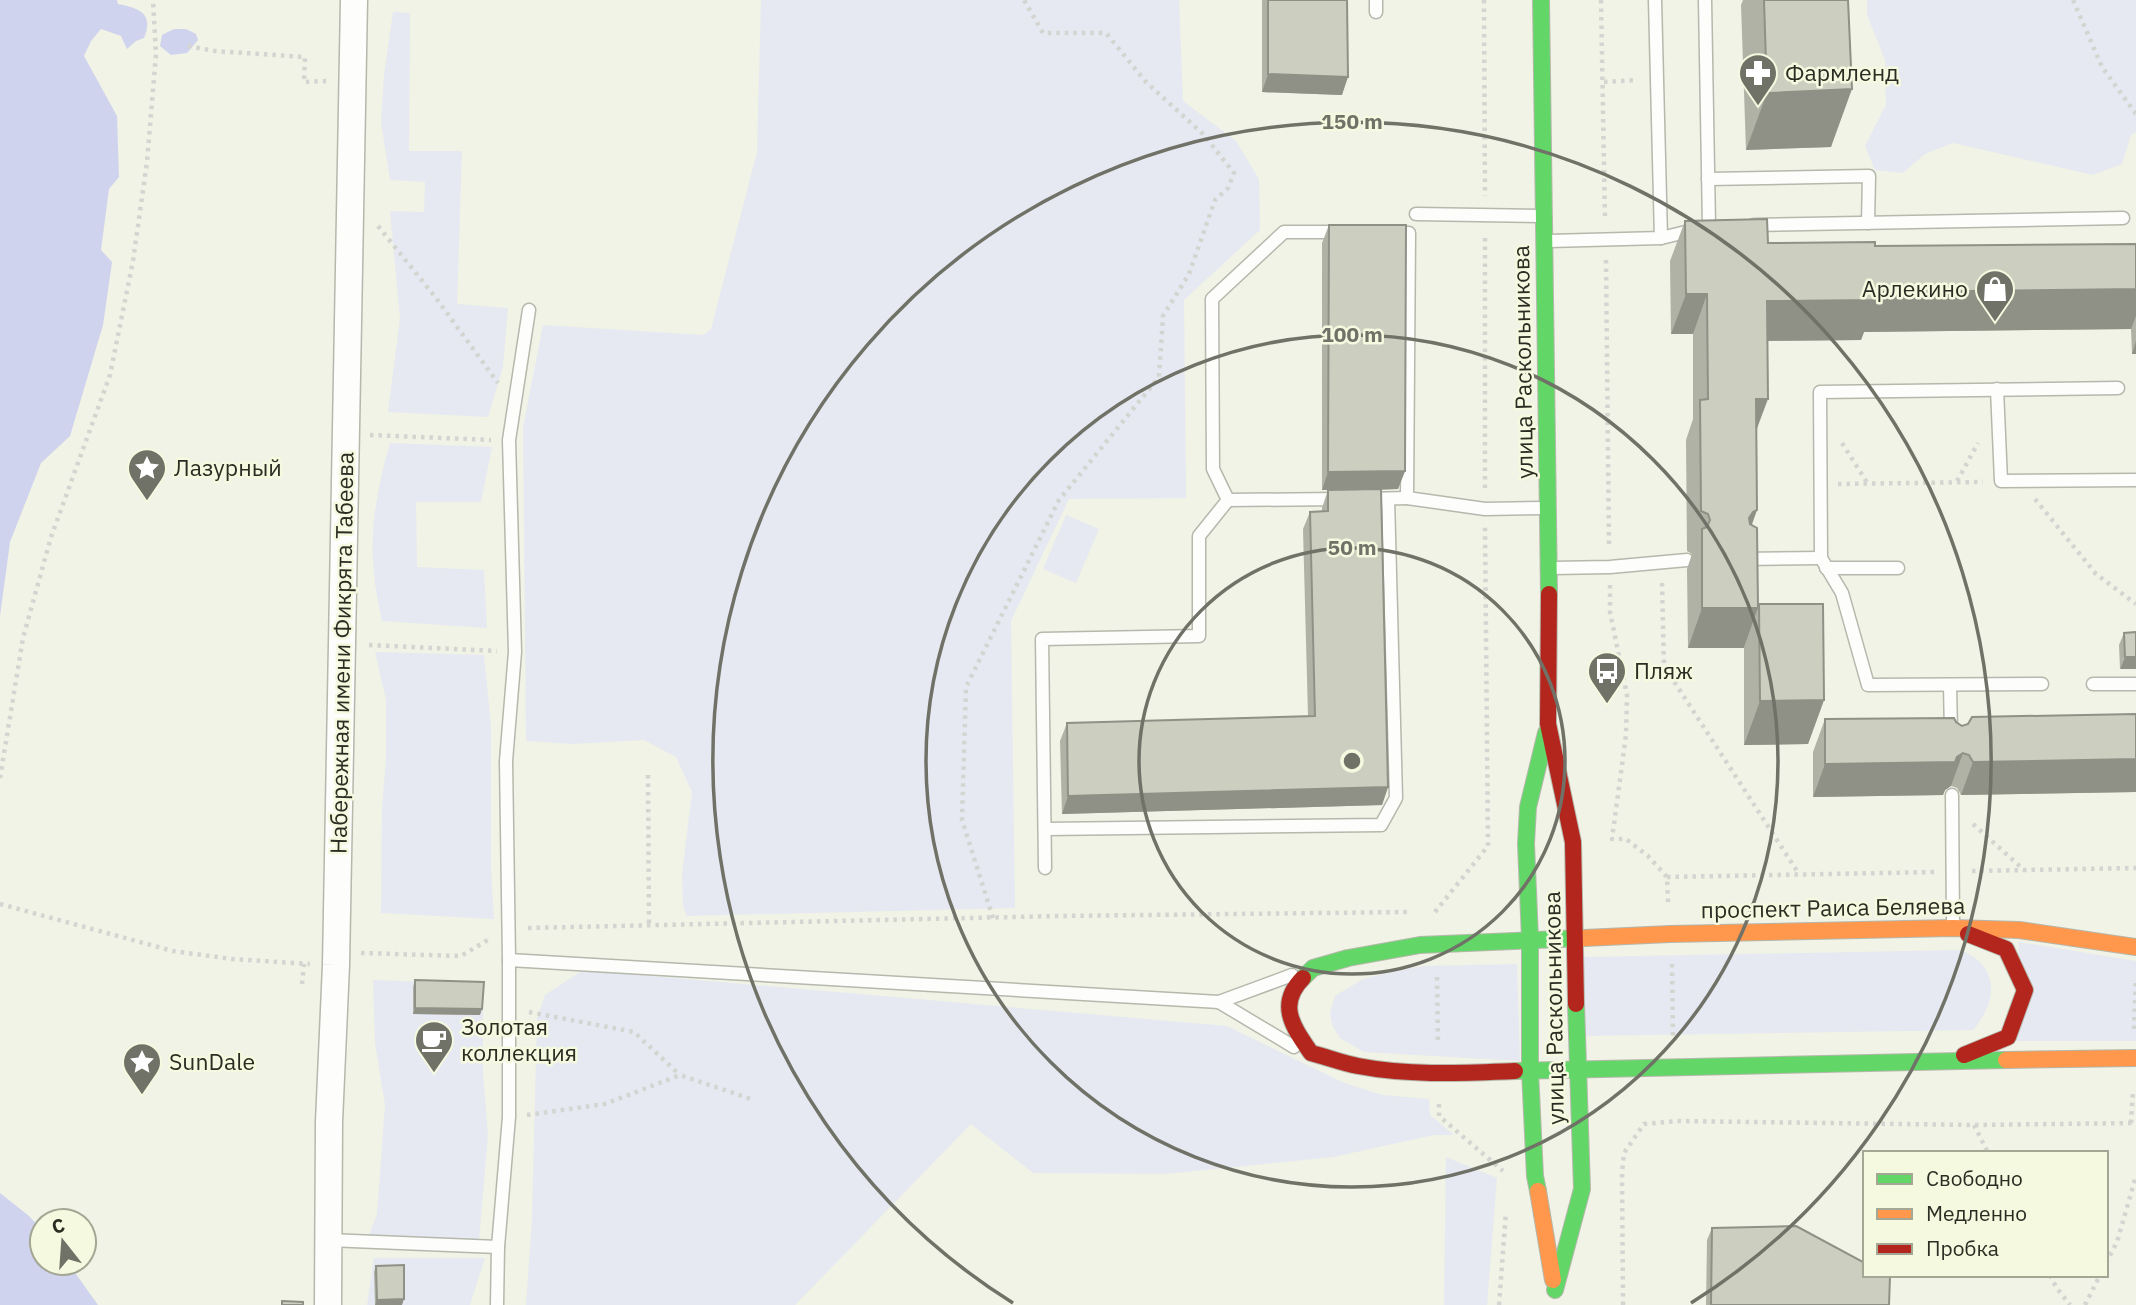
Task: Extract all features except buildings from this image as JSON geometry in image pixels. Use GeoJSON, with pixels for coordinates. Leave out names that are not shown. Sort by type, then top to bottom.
{"type":"FeatureCollection","features":[{"type":"Feature","properties":{"kind":"street","name":"Набережная имени Фикрята Табеева"},"geometry":{"type":"LineString","coordinates":[[328,1305],[329,1122],[336,959],[354,0]]}},
{"type":"Feature","properties":{"kind":"street","name":"улица Раскольникова"},"geometry":{"type":"LineString","coordinates":[[1541,0],[1549,568],[1548,724],[1573,842],[1582,1189],[1555,1298]]}},
{"type":"Feature","properties":{"kind":"street","name":"улица Раскольникова"},"geometry":{"type":"LineString","coordinates":[[1548,724],[1528,807],[1526,844],[1530,939],[1530,1071],[1535,1176],[1555,1298]]}},
{"type":"Feature","properties":{"kind":"street","name":"проспект Раиса Беляева"},"geometry":{"type":"LineString","coordinates":[[1313,968],[1348,958],[1420,945],[1670,934],[1953,928],[2019,930],[2136,947]]}},
{"type":"Feature","properties":{"kind":"street"},"geometry":{"type":"LineString","coordinates":[[1950,1060],[2008,1037],[2025,990],[2006,949],[1953,928]]}},
{"type":"Feature","properties":{"kind":"street"},"geometry":{"type":"LineString","coordinates":[[1313,968],[1294,986],[1288,1009],[1294,1028],[1311,1053],[1357,1066],[1401,1072],[1438,1074],[1577,1068],[2136,1058]]}},
{"type":"Feature","properties":{"kind":"lane"},"geometry":{"type":"LineString","coordinates":[[1655,0],[1661,238]]}},
{"type":"Feature","properties":{"kind":"lane"},"geometry":{"type":"LineString","coordinates":[[1705,0],[1708,179],[1722,226]]}},
{"type":"Feature","properties":{"kind":"lane"},"geometry":{"type":"LineString","coordinates":[[1708,179],[1869,176],[1868,223]]}},
{"type":"Feature","properties":{"kind":"lane"},"geometry":{"type":"LineString","coordinates":[[1416,214],[1545,216]]}},
{"type":"Feature","properties":{"kind":"lane"},"geometry":{"type":"LineString","coordinates":[[1545,241],[1661,238],[1722,226],[2123,218]]}},
{"type":"Feature","properties":{"kind":"lane"},"geometry":{"type":"LineString","coordinates":[[1228,499],[1213,470],[1212,299],[1284,232],[1353,232]]}},
{"type":"Feature","properties":{"kind":"lane"},"geometry":{"type":"LineString","coordinates":[[1381,233],[1409,233],[1407,498]]}},
{"type":"Feature","properties":{"kind":"lane"},"geometry":{"type":"LineString","coordinates":[[497,1305],[498,1247],[509,1118],[506,761],[515,652],[509,440],[529,310]]}},
{"type":"Feature","properties":{"kind":"lane"},"geometry":{"type":"LineString","coordinates":[[2042,684],[1868,685],[1842,593],[1823,563],[1820,392],[2118,388]]}},
{"type":"Feature","properties":{"kind":"lane"},"geometry":{"type":"LineString","coordinates":[[1997,389],[2001,481],[2136,480]]}},
{"type":"Feature","properties":{"kind":"lane"},"geometry":{"type":"LineString","coordinates":[[1228,499],[1407,498],[1485,509],[1548,508]]}},
{"type":"Feature","properties":{"kind":"lane"},"geometry":{"type":"LineString","coordinates":[[1045,868],[1042,639],[1199,636],[1199,536],[1228,499]]}},
{"type":"Feature","properties":{"kind":"lane"},"geometry":{"type":"LineString","coordinates":[[1045,829],[1381,825],[1396,798],[1388,499]]}},
{"type":"Feature","properties":{"kind":"lane"},"geometry":{"type":"LineString","coordinates":[[1743,559],[1898,568]]}},
{"type":"Feature","properties":{"kind":"lane"},"geometry":{"type":"LineString","coordinates":[[1549,568],[1610,567],[1687,560]]}},
{"type":"Feature","properties":{"kind":"lane"},"geometry":{"type":"LineString","coordinates":[[2092,684],[2136,684]]}},
{"type":"Feature","properties":{"kind":"lane"},"geometry":{"type":"LineString","coordinates":[[1950,685],[1951,750]]}},
{"type":"Feature","properties":{"kind":"lane"},"geometry":{"type":"LineString","coordinates":[[1952,800],[1953,928]]}},
{"type":"Feature","properties":{"kind":"lane"},"geometry":{"type":"LineString","coordinates":[[509,960],[1219,1002],[1313,968]]}},
{"type":"Feature","properties":{"kind":"lane"},"geometry":{"type":"LineString","coordinates":[[1219,1002],[1286,1044],[1311,1053]]}},
{"type":"Feature","properties":{"kind":"lane"},"geometry":{"type":"LineString","coordinates":[[328,1240],[498,1247]]}},
{"type":"Feature","properties":{"kind":"path"},"geometry":{"type":"LineString","coordinates":[[0,778],[23,638],[51,537],[110,375],[133,261],[147,162],[156,54],[153,0]]}},
{"type":"Feature","properties":{"kind":"path"},"geometry":{"type":"LineString","coordinates":[[993,918],[962,820],[966,687],[1059,500],[1159,377],[1163,316],[1189,274],[1215,200],[1228,188],[1234,173],[1203,134],[1146,82],[1106,33],[1043,33],[1024,0]]}},
{"type":"Feature","properties":{"kind":"path"},"geometry":{"type":"LineString","coordinates":[[1484,0],[1485,203]]}},
{"type":"Feature","properties":{"kind":"path"},"geometry":{"type":"LineString","coordinates":[[1601,0],[1610,612],[1627,695],[1626,735],[1612,839],[1626,839],[1648,856],[1667,877],[1669,914]]}},
{"type":"Feature","properties":{"kind":"path"},"geometry":{"type":"LineString","coordinates":[[2073,0],[2102,67],[2136,114]]}},
{"type":"Feature","properties":{"kind":"path"},"geometry":{"type":"LineString","coordinates":[[188,46],[228,52],[305,57],[304,82]]}},
{"type":"Feature","properties":{"kind":"path"},"geometry":{"type":"LineString","coordinates":[[1604,82],[1657,79]]}},
{"type":"Feature","properties":{"kind":"path"},"geometry":{"type":"LineString","coordinates":[[375,222],[436,298],[514,407]]}},
{"type":"Feature","properties":{"kind":"path"},"geometry":{"type":"LineString","coordinates":[[1485,225],[1485,496]]}},
{"type":"Feature","properties":{"kind":"path"},"geometry":{"type":"LineString","coordinates":[[1820,410],[1868,484]]}},
{"type":"Feature","properties":{"kind":"path"},"geometry":{"type":"LineString","coordinates":[[370,435],[509,440]]}},
{"type":"Feature","properties":{"kind":"path"},"geometry":{"type":"LineString","coordinates":[[1821,485],[2001,481]]}},
{"type":"Feature","properties":{"kind":"path"},"geometry":{"type":"LineString","coordinates":[[2020,481],[2096,574],[2136,604]]}},
{"type":"Feature","properties":{"kind":"path"},"geometry":{"type":"LineString","coordinates":[[1423,912],[1436,912],[1488,846],[1485,519]]}},
{"type":"Feature","properties":{"kind":"path"},"geometry":{"type":"LineString","coordinates":[[1661,561],[1664,666],[1799,874]]}},
{"type":"Feature","properties":{"kind":"path"},"geometry":{"type":"LineString","coordinates":[[342,643],[515,652]]}},
{"type":"Feature","properties":{"kind":"path"},"geometry":{"type":"LineString","coordinates":[[648,775],[649,926]]}},
{"type":"Feature","properties":{"kind":"path"},"geometry":{"type":"LineString","coordinates":[[1952,800],[2024,870]]}},
{"type":"Feature","properties":{"kind":"path"},"geometry":{"type":"LineString","coordinates":[[1667,877],[2136,867]]}},
{"type":"Feature","properties":{"kind":"path"},"geometry":{"type":"LineString","coordinates":[[0,904],[173,951],[232,959],[304,964],[336,959],[461,956],[508,928],[1409,912]]}},
{"type":"Feature","properties":{"kind":"path"},"geometry":{"type":"LineString","coordinates":[[1672,960],[1674,1041]]}},
{"type":"Feature","properties":{"kind":"path"},"geometry":{"type":"LineString","coordinates":[[302,984],[304,964]]}},
{"type":"Feature","properties":{"kind":"path"},"geometry":{"type":"LineString","coordinates":[[1437,965],[1438,1049]]}},
{"type":"Feature","properties":{"kind":"path"},"geometry":{"type":"LineString","coordinates":[[2134,1034],[2136,967]]}},
{"type":"Feature","properties":{"kind":"path"},"geometry":{"type":"LineString","coordinates":[[508,1008],[634,1032],[680,1076],[751,1099]]}},
{"type":"Feature","properties":{"kind":"path"},"geometry":{"type":"LineString","coordinates":[[509,1118],[605,1104],[680,1076]]}},
{"type":"Feature","properties":{"kind":"path"},"geometry":{"type":"LineString","coordinates":[[1623,1305],[1624,1153],[1644,1124],[1677,1121],[2134,1124],[2133,1082]]}},
{"type":"Feature","properties":{"kind":"path"},"geometry":{"type":"LineString","coordinates":[[1438,1096],[1439,1115],[1509,1175]]}},
{"type":"Feature","properties":{"kind":"path"},"geometry":{"type":"LineString","coordinates":[[1974,1125],[1987,1151]]}},
{"type":"Feature","properties":{"kind":"path"},"geometry":{"type":"LineString","coordinates":[[2108,1259],[2117,1242],[2136,1175]]}},
{"type":"Feature","properties":{"kind":"path"},"geometry":{"type":"LineString","coordinates":[[1499,1305],[1507,1201]]}},
{"type":"Feature","properties":{"kind":"path"},"geometry":{"type":"LineString","coordinates":[[2051,1277],[2070,1305]]}},
{"type":"Feature","properties":{"kind":"path"},"geometry":{"type":"LineString","coordinates":[[2085,1305],[2099,1277]]}},
{"type":"Feature","properties":{"kind":"shaded area"},"geometry":{"type":"Polygon","coordinates":[[[761,0],[1179,0],[1183,101],[1236,141],[1259,179],[1260,230],[1184,300],[1186,498],[1069,499],[1011,621],[1015,908],[687,916],[683,906],[682,874],[692,792],[676,757],[644,740],[573,744],[526,741],[523,427],[543,325],[703,335],[711,329],[757,152],[761,0]]]}},
{"type":"Feature","properties":{"kind":"shaded area"},"geometry":{"type":"Polygon","coordinates":[[[1867,0],[2136,0],[2136,132],[2131,135],[2122,164],[2093,175],[1953,143],[1925,154],[1903,173],[1875,170],[1865,146],[1886,105],[1885,60],[1867,15],[1867,0]]]}},
{"type":"Feature","properties":{"kind":"shaded area"},"geometry":{"type":"Polygon","coordinates":[[[393,12],[410,13],[409,151],[462,151],[457,304],[508,308],[503,367],[488,417],[388,412],[400,318],[390,211],[424,212],[425,182],[390,180],[381,122],[384,75],[393,12]]]}},
{"type":"Feature","properties":{"kind":"shaded area"},"geometry":{"type":"Polygon","coordinates":[[[390,443],[492,447],[481,502],[416,502],[417,567],[484,570],[487,628],[382,621],[375,579],[373,540],[378,491],[390,443]]]}},
{"type":"Feature","properties":{"kind":"shaded area"},"geometry":{"type":"Polygon","coordinates":[[[1066,515],[1099,529],[1076,583],[1043,569],[1066,515]]]}},
{"type":"Feature","properties":{"kind":"shaded area"},"geometry":{"type":"Polygon","coordinates":[[[375,652],[484,655],[491,725],[491,869],[494,919],[381,913],[386,700],[375,652]]]}},
{"type":"Feature","properties":{"kind":"shaded area"},"geometry":{"type":"Polygon","coordinates":[[[2019,942],[2136,961],[2136,1041],[2014,1041],[2019,942]]]}},
{"type":"Feature","properties":{"kind":"shaded area"},"geometry":{"type":"Polygon","coordinates":[[[1961,950],[1980,962],[1990,979],[1988,1005],[1973,1030],[1583,1036],[1584,957],[1961,950]]]}},
{"type":"Feature","properties":{"kind":"shaded area"},"geometry":{"type":"Polygon","coordinates":[[[1517,964],[1520,1061],[1364,1052],[1340,1038],[1332,1025],[1330,1013],[1335,996],[1363,979],[1424,966],[1517,964]]]}},
{"type":"Feature","properties":{"kind":"shaded area"},"geometry":{"type":"Polygon","coordinates":[[[583,970],[1227,1026],[1342,1082],[1382,1095],[1429,1099],[1430,1115],[1454,1135],[1434,1135],[1333,1157],[1165,1174],[1033,1173],[971,1124],[795,1305],[526,1305],[532,1219],[537,1018],[545,995],[583,970]]]}},
{"type":"Feature","properties":{"kind":"shaded area"},"geometry":{"type":"Polygon","coordinates":[[[373,980],[483,984],[483,1072],[488,1135],[479,1241],[368,1237],[377,1214],[385,1105],[375,1043],[373,980]]]}},
{"type":"Feature","properties":{"kind":"shaded area"},"geometry":{"type":"Polygon","coordinates":[[[1446,1157],[1497,1178],[1487,1305],[1444,1305],[1446,1157]]]}},
{"type":"Feature","properties":{"kind":"shaded area"},"geometry":{"type":"Polygon","coordinates":[[[374,1258],[485,1258],[470,1305],[367,1305],[374,1258]]]}},
{"type":"Feature","properties":{"kind":"water"},"geometry":{"type":"Polygon","coordinates":[[[0,0],[117,0],[118,4],[139,10],[143,14],[147,30],[144,38],[127,49],[121,36],[101,29],[84,56],[117,116],[119,177],[109,189],[101,250],[112,262],[103,325],[70,436],[41,463],[10,542],[0,616],[0,0]]]}},
{"type":"Feature","properties":{"kind":"water"},"geometry":{"type":"Polygon","coordinates":[[[174,29],[186,29],[196,34],[198,40],[187,53],[171,55],[160,46],[162,35],[174,29]]]}},
{"type":"Feature","properties":{"kind":"water"},"geometry":{"type":"Polygon","coordinates":[[[0,1193],[28,1215],[28,1277],[78,1277],[98,1305],[0,1305],[0,1193]]]}},
{"type":"Feature","properties":{"kind":"traffic: fast"},"geometry":{"type":"LineString","coordinates":[[1541,0],[1549,594]]}},
{"type":"Feature","properties":{"kind":"traffic: fast"},"geometry":{"type":"LineString","coordinates":[[1538,1191],[1530,1071],[1530,939],[1526,844],[1528,807],[1546,733]]}},
{"type":"Feature","properties":{"kind":"traffic: fast"},"geometry":{"type":"LineString","coordinates":[[1303,978],[1313,968],[1348,958],[1420,945],[1584,938]]}},
{"type":"Feature","properties":{"kind":"traffic: fast"},"geometry":{"type":"LineString","coordinates":[[1555,1290],[1582,1189],[1576,1004]]}},
{"type":"Feature","properties":{"kind":"traffic: fast"},"geometry":{"type":"LineString","coordinates":[[1515,1071],[2006,1060]]}},
{"type":"Feature","properties":{"kind":"traffic: slow"},"geometry":{"type":"LineString","coordinates":[[1584,938],[1953,928],[2019,930],[2136,947]]}},
{"type":"Feature","properties":{"kind":"traffic: slow"},"geometry":{"type":"LineString","coordinates":[[2006,1060],[2136,1058]]}},
{"type":"Feature","properties":{"kind":"traffic: slow"},"geometry":{"type":"LineString","coordinates":[[1538,1191],[1553,1280]]}},
{"type":"Feature","properties":{"kind":"traffic: jam"},"geometry":{"type":"LineString","coordinates":[[1549,594],[1548,724],[1573,842],[1576,1004]]}},
{"type":"Feature","properties":{"kind":"traffic: jam"},"geometry":{"type":"LineString","coordinates":[[1964,1055],[2008,1037],[2025,990],[2006,949],[1968,934]]}},
{"type":"Feature","properties":{"kind":"traffic: jam"},"geometry":{"type":"LineString","coordinates":[[1303,978],[1290,998],[1289,1007],[1294,1025],[1311,1053],[1352,1065],[1397,1071],[1515,1071]]}},
{"type":"Feature","properties":{"kind":"place","name":"Фармленд"},"geometry":{"type":"Point","coordinates":[1758,107]}},
{"type":"Feature","properties":{"kind":"place","name":"Арлекино"},"geometry":{"type":"Point","coordinates":[1995,323]}},
{"type":"Feature","properties":{"kind":"place","name":"Лазурный"},"geometry":{"type":"Point","coordinates":[147,502]}},
{"type":"Feature","properties":{"kind":"place","name":"Пляж"},"geometry":{"type":"Point","coordinates":[1607,705]}},
{"type":"Feature","properties":{"kind":"place","name":"Золотая коллекция"},"geometry":{"type":"Point","coordinates":[434,1074]}},
{"type":"Feature","properties":{"kind":"place","name":"SunDale"},"geometry":{"type":"Point","coordinates":[142,1096]}}]}
